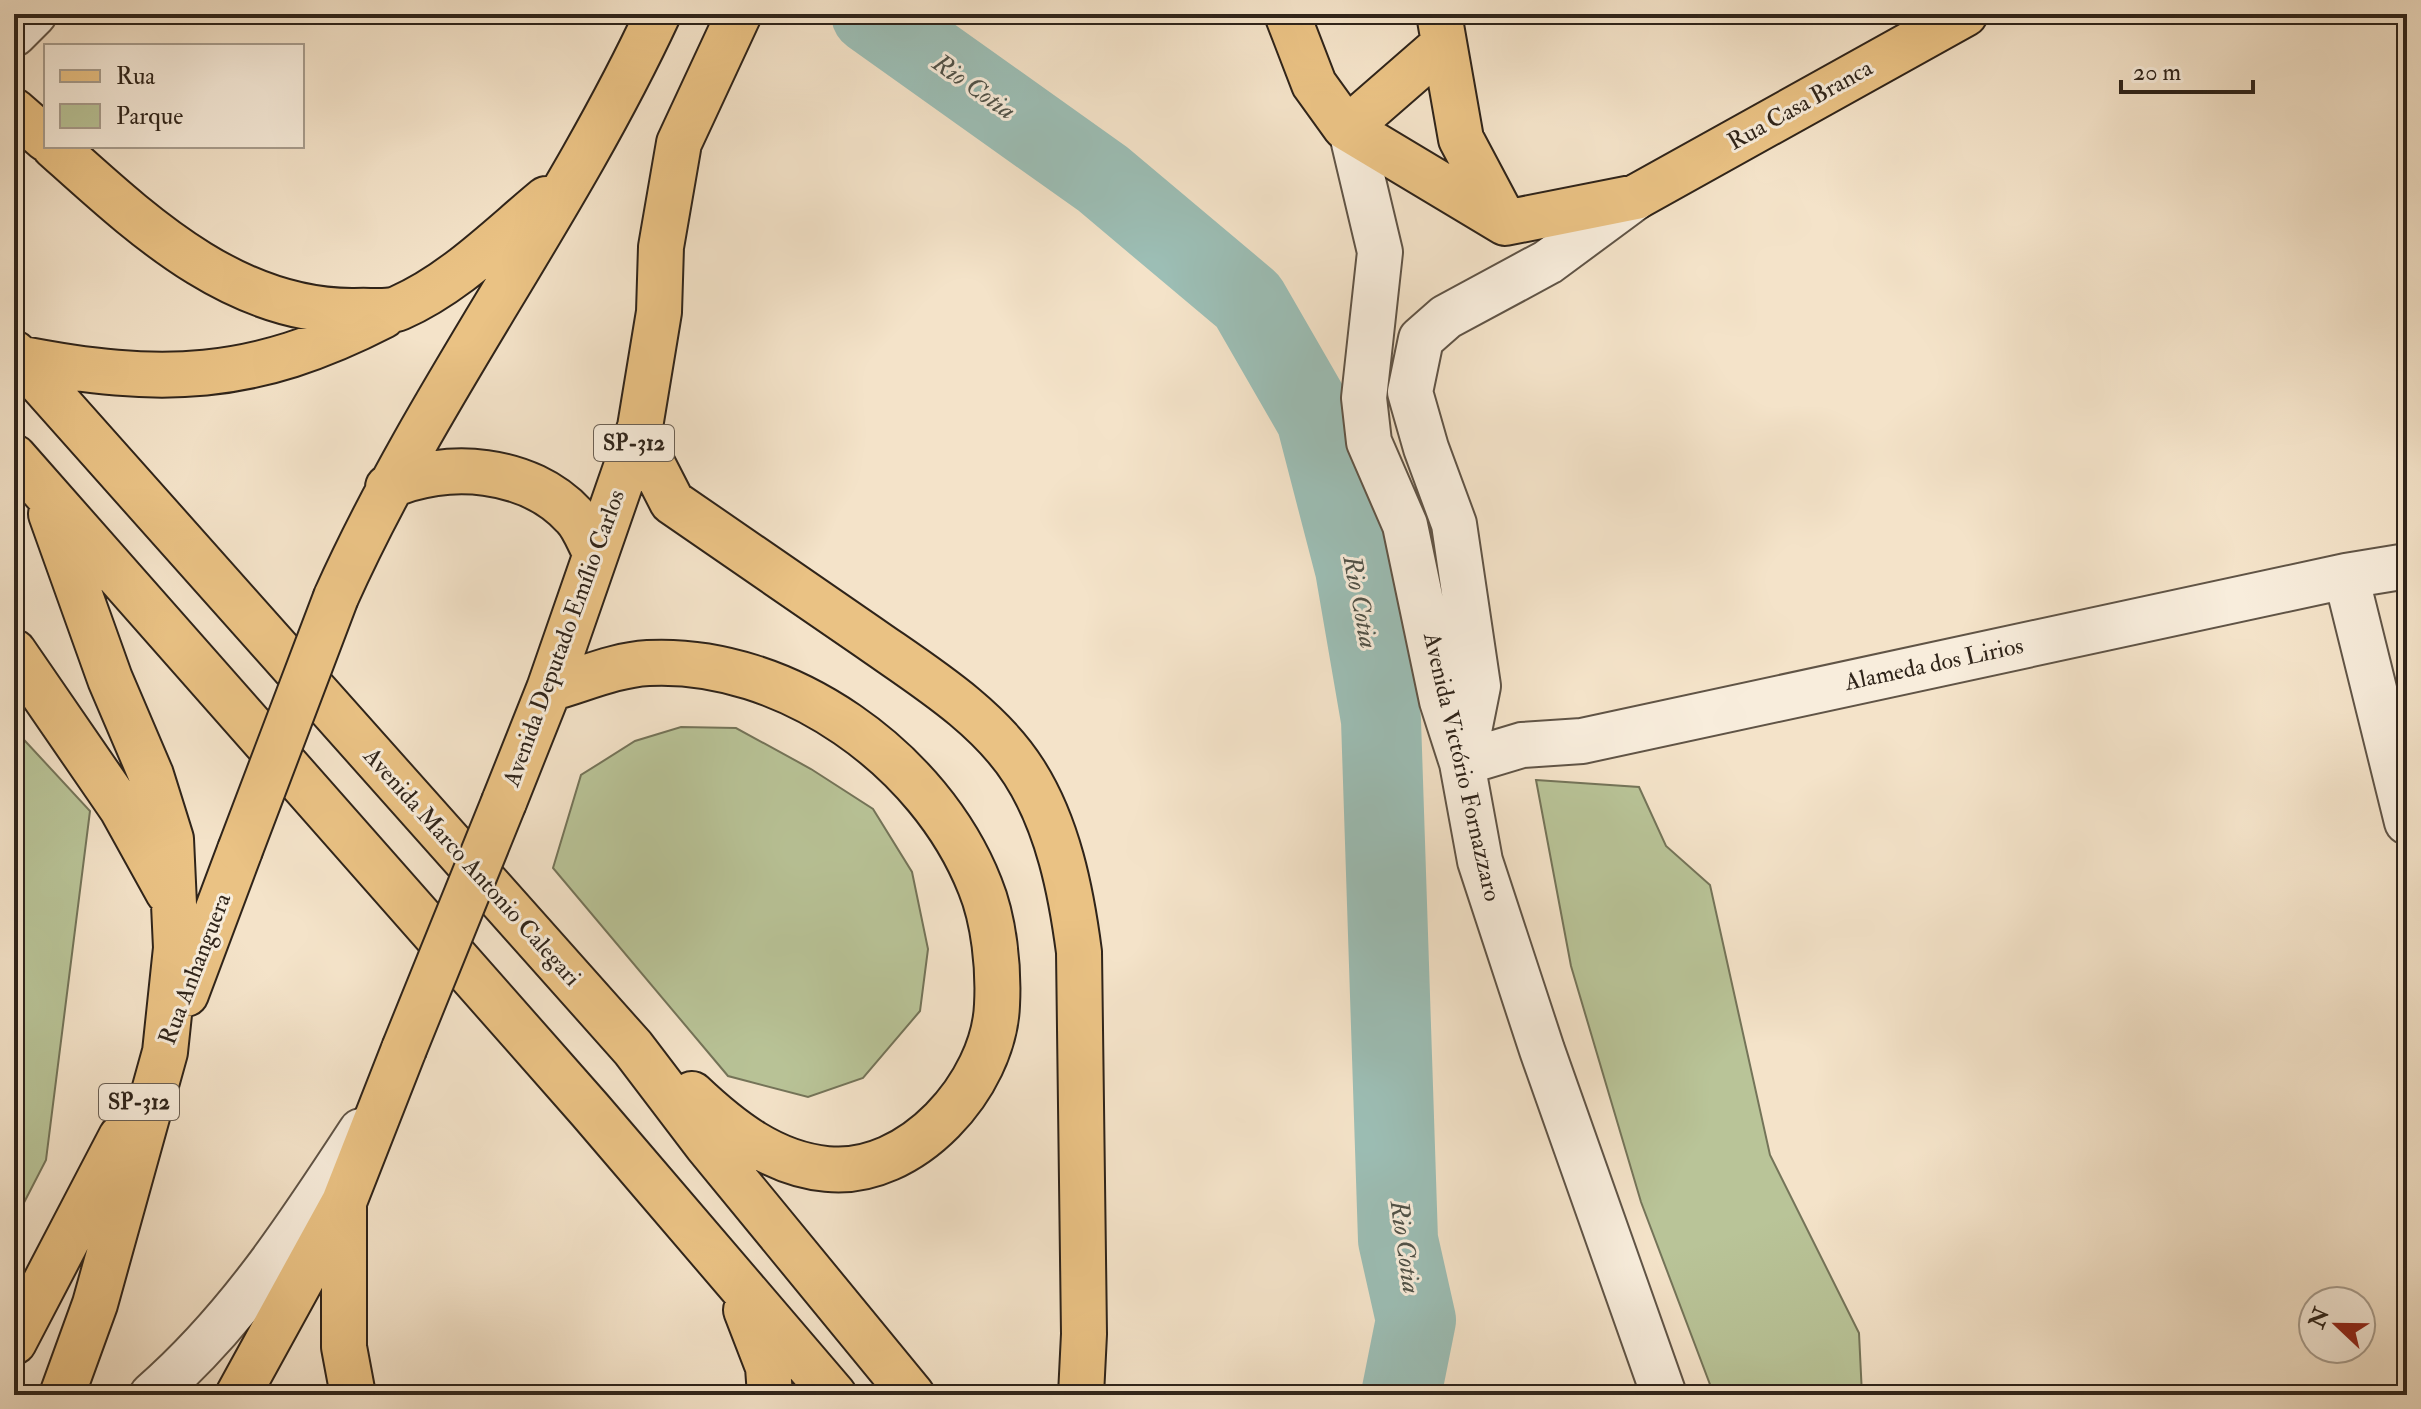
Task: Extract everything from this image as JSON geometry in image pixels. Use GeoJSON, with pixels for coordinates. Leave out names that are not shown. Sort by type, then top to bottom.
{"type":"FeatureCollection","features":[{"type":"Feature","properties":{"kind":"main road","name":"Avenida Deputado Emílio Carlos"},"geometry":{"type":"LineString","coordinates":[[398,1066],[549,689],[640,427],[659,312],[661,247],[679,143],[739,14]]}},
{"type":"Feature","properties":{"kind":"main road","name":"Avenida Victório Fornazzaro"},"geometry":{"type":"LineString","coordinates":[[1287,14],[1314,84],[1348,126]]}},
{"type":"Feature","properties":{"kind":"main road"},"geometry":{"type":"LineString","coordinates":[[1779,117],[1801,87],[1896,29],[1909,14]]}},
{"type":"Feature","properties":{"kind":"main road","name":"Rua Casa Branca"},"geometry":{"type":"LineString","coordinates":[[1505,223],[1636,197],[1965,14]]}},
{"type":"Feature","properties":{"kind":"main road","name":"SP-312"},"geometry":{"type":"LineString","coordinates":[[388,487],[572,177],[655,20]]}},
{"type":"Feature","properties":{"kind":"main road"},"geometry":{"type":"LineString","coordinates":[[1441,30],[1348,126],[1505,223]]}},
{"type":"Feature","properties":{"kind":"main road"},"geometry":{"type":"LineString","coordinates":[[1441,30],[1461,139],[1505,223]]}},
{"type":"Feature","properties":{"kind":"main road"},"geometry":{"type":"LineString","coordinates":[[14,111],[44,137]]}},
{"type":"Feature","properties":{"kind":"main road"},"geometry":{"type":"LineString","coordinates":[[56,148],[111,197],[197,264],[258,295],[320,311],[396,310]]}},
{"type":"Feature","properties":{"kind":"main road"},"geometry":{"type":"LineString","coordinates":[[16,355],[94,373],[218,374],[295,355],[338,339],[396,310],[458,272],[572,177]]}},
{"type":"Feature","properties":{"kind":"main road","name":"Avenida Marco Antonio Calegari"},"geometry":{"type":"LineString","coordinates":[[16,355],[633,1048],[715,1156],[912,1395]]}},
{"type":"Feature","properties":{"kind":"main road"},"geometry":{"type":"LineString","coordinates":[[640,427],[652,463],[672,502],[915,670],[976,717],[1024,771],[1046,818],[1071,890],[1079,952],[1083,1254],[1081,1395]]}},
{"type":"Feature","properties":{"kind":"main road"},"geometry":{"type":"LineString","coordinates":[[27,472],[151,775],[171,839],[176,905],[176,948],[165,1052],[95,1304],[62,1395]]}},
{"type":"Feature","properties":{"kind":"main road"},"geometry":{"type":"LineString","coordinates":[[27,472],[590,1110],[834,1395]]}},
{"type":"Feature","properties":{"kind":"main road"},"geometry":{"type":"LineString","coordinates":[[388,487],[431,473],[502,475],[555,498],[577,518],[596,554]]}},
{"type":"Feature","properties":{"kind":"main road","name":"Rua Anhanguera"},"geometry":{"type":"LineString","coordinates":[[14,1342],[165,1052],[336,597],[388,487]]}},
{"type":"Feature","properties":{"kind":"main road"},"geometry":{"type":"LineString","coordinates":[[14,652],[122,809],[176,905]]}},
{"type":"Feature","properties":{"kind":"main road"},"geometry":{"type":"LineString","coordinates":[[549,689],[602,672],[647,663],[697,665],[749,676],[821,706],[890,755],[945,824],[980,886],[993,945],[997,1007],[982,1067],[955,1111],[912,1146],[864,1167],[827,1169],[778,1156],[730,1130],[633,1048]]}},
{"type":"Feature","properties":{"kind":"main road","name":"SP-312"},"geometry":{"type":"LineString","coordinates":[[238,1395],[344,1202],[398,1066]]}},
{"type":"Feature","properties":{"kind":"main road"},"geometry":{"type":"LineString","coordinates":[[344,1202],[344,1347],[353,1395]]}},
{"type":"Feature","properties":{"kind":"main road"},"geometry":{"type":"LineString","coordinates":[[737,1285],[768,1367],[770,1395]]}},
{"type":"Feature","properties":{"kind":"street"},"geometry":{"type":"LineString","coordinates":[[14,34],[34,14]]}},
{"type":"Feature","properties":{"kind":"street","name":"Avenida Victório Fornazzaro"},"geometry":{"type":"LineString","coordinates":[[1348,126],[1380,252],[1364,398],[1369,442],[1405,525],[1442,701],[1462,763],[1480,861],[1542,1050],[1664,1395]]}},
{"type":"Feature","properties":{"kind":"street"},"geometry":{"type":"LineString","coordinates":[[1462,763],[1478,686],[1454,524],[1426,448],[1410,392],[1421,339],[1446,317],[1548,262],[1636,197]]}},
{"type":"Feature","properties":{"kind":"street","name":"Alameda dos Lirios"},"geometry":{"type":"LineString","coordinates":[[1462,763],[1522,745],[1582,741],[2346,576],[2407,566]]}},
{"type":"Feature","properties":{"kind":"street"},"geometry":{"type":"LineString","coordinates":[[2346,576],[2407,822]]}},
{"type":"Feature","properties":{"kind":"street"},"geometry":{"type":"LineString","coordinates":[[152,1395],[231,1315],[288,1243],[398,1066]]}},
{"type":"Feature","properties":{"kind":"green space"},"geometry":{"type":"Polygon","coordinates":[[[681,727],[736,728],[811,769],[873,809],[912,872],[928,949],[920,1011],[863,1078],[808,1097],[728,1076],[553,868],[581,775],[635,741],[681,727]]]}},
{"type":"Feature","properties":{"kind":"green space"},"geometry":{"type":"Polygon","coordinates":[[[14,729],[90,811],[46,1160],[14,1222],[14,729]]]}},
{"type":"Feature","properties":{"kind":"green space"},"geometry":{"type":"Polygon","coordinates":[[[1536,780],[1639,787],[1666,846],[1710,885],[1770,1155],[1859,1333],[1862,1395],[1714,1395],[1641,1202],[1571,966],[1536,780]]]}},
{"type":"Feature","properties":{"kind":"waterway","name":"Rio Cotia"},"geometry":{"type":"LineString","coordinates":[[871,14],[1103,179],[1248,301],[1316,419],[1355,569],[1381,720],[1398,1240],[1416,1320],[1401,1395]]}}]}
